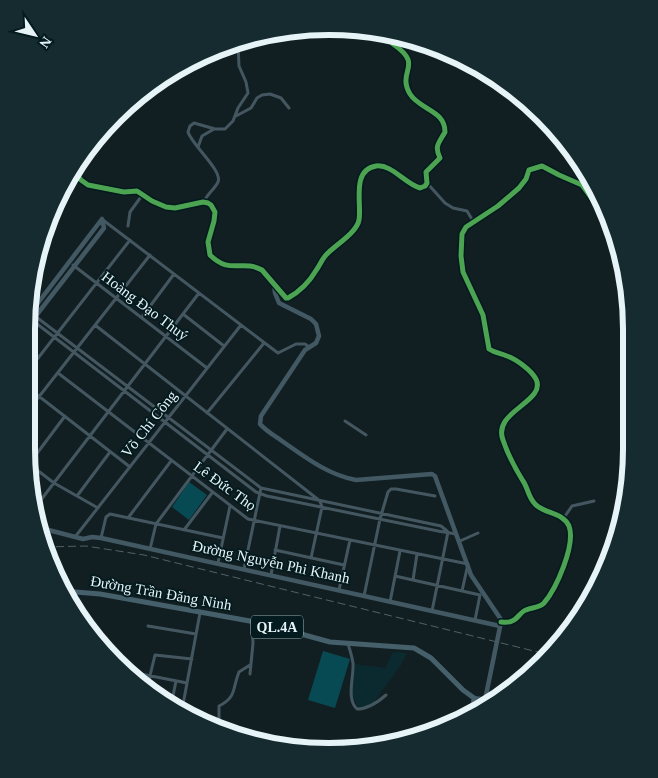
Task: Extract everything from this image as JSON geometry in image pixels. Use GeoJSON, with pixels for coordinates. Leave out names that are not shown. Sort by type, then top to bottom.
{"type":"FeatureCollection","features":[{"type":"Feature","properties":{"kind":"main road","name":"Đường Trần Đăng Ninh"},"geometry":{"type":"LineString","coordinates":[[72,592],[100,594],[252,622],[330,642],[418,649],[431,658],[463,690],[474,698]]}},
{"type":"Feature","properties":{"kind":"main road"},"geometry":{"type":"LineString","coordinates":[[473,705],[474,698]]}},
{"type":"Feature","properties":{"kind":"street"},"geometry":{"type":"LineString","coordinates":[[393,44],[409,59],[406,77],[411,95],[422,106],[440,116],[446,130],[437,144],[437,153],[440,158],[426,172],[427,183],[444,203],[453,208],[468,211],[474,221]]}},
{"type":"Feature","properties":{"kind":"street"},"geometry":{"type":"LineString","coordinates":[[204,202],[206,196],[218,181],[214,167],[198,150],[188,132],[190,126],[196,123],[215,129],[225,129],[236,116],[238,108],[248,93],[246,82],[239,66],[238,50]]}},
{"type":"Feature","properties":{"kind":"street"},"geometry":{"type":"LineString","coordinates":[[236,116],[251,108],[256,98],[262,95],[270,94],[282,98],[289,108]]}},
{"type":"Feature","properties":{"kind":"street"},"geometry":{"type":"LineString","coordinates":[[198,150],[202,136],[215,129]]}},
{"type":"Feature","properties":{"kind":"street"},"geometry":{"type":"LineString","coordinates":[[78,176],[91,186],[124,192],[137,191],[158,204],[175,208],[204,202],[211,206],[214,212],[214,221],[208,242],[210,255],[224,266],[257,267],[262,270],[286,298],[294,295],[306,286],[326,254],[358,225],[360,218],[358,202],[360,181],[367,171],[375,166],[383,167],[415,187],[420,188],[427,183]]}},
{"type":"Feature","properties":{"kind":"street"},"geometry":{"type":"LineString","coordinates":[[500,624],[512,621],[525,610],[543,605],[560,577],[570,538],[570,528],[557,514],[539,507],[532,500],[525,489],[524,482],[515,470],[502,437],[501,431],[504,423],[536,391],[536,380],[516,360],[494,352],[489,347],[483,315],[463,272],[461,256],[462,234],[466,227],[498,206],[519,188],[526,179],[529,170],[542,166],[582,185],[594,200]]}},
{"type":"Feature","properties":{"kind":"street"},"geometry":{"type":"LineString","coordinates":[[128,226],[130,212],[144,194]]}},
{"type":"Feature","properties":{"kind":"street"},"geometry":{"type":"LineString","coordinates":[[102,219],[278,353],[296,344],[305,344],[309,347]]}},
{"type":"Feature","properties":{"kind":"street"},"geometry":{"type":"LineString","coordinates":[[36,309],[102,219]]}},
{"type":"Feature","properties":{"kind":"street"},"geometry":{"type":"LineString","coordinates":[[36,310],[104,228],[102,219]]}},
{"type":"Feature","properties":{"kind":"street"},"geometry":{"type":"LineString","coordinates":[[35,362],[130,240]]}},
{"type":"Feature","properties":{"kind":"street"},"geometry":{"type":"LineString","coordinates":[[35,401],[150,255]]}},
{"type":"Feature","properties":{"kind":"street","name":"Hoàng Đạo Thuý"},"geometry":{"type":"LineString","coordinates":[[69,262],[207,368]]}},
{"type":"Feature","properties":{"kind":"street"},"geometry":{"type":"LineString","coordinates":[[142,318],[174,274]]}},
{"type":"Feature","properties":{"kind":"street"},"geometry":{"type":"LineString","coordinates":[[274,284],[279,303],[305,315],[316,324],[319,336],[317,342],[309,347],[297,362],[261,416],[260,422],[262,426],[315,463],[348,478],[356,480],[432,474],[435,476],[477,586],[498,614],[500,624],[487,697]]}},
{"type":"Feature","properties":{"kind":"street"},"geometry":{"type":"LineString","coordinates":[[40,501],[199,293]]}},
{"type":"Feature","properties":{"kind":"street"},"geometry":{"type":"LineString","coordinates":[[183,314],[224,346]]}},
{"type":"Feature","properties":{"kind":"street"},"geometry":{"type":"LineString","coordinates":[[36,319],[77,348],[261,488],[441,526],[448,532]]}},
{"type":"Feature","properties":{"kind":"street"},"geometry":{"type":"LineString","coordinates":[[95,325],[320,501],[322,507],[311,558]]}},
{"type":"Feature","properties":{"kind":"street","name":"Võ Chí Công"},"geometry":{"type":"LineString","coordinates":[[75,538],[241,325]]}},
{"type":"Feature","properties":{"kind":"street"},"geometry":{"type":"LineString","coordinates":[[56,335],[74,352],[260,494],[457,534]]}},
{"type":"Feature","properties":{"kind":"street"},"geometry":{"type":"LineString","coordinates":[[207,413],[264,343]]}},
{"type":"Feature","properties":{"kind":"street","name":"Lê Đức Thọ"},"geometry":{"type":"LineString","coordinates":[[58,373],[246,518],[468,564]]}},
{"type":"Feature","properties":{"kind":"street"},"geometry":{"type":"LineString","coordinates":[[35,393],[130,467]]}},
{"type":"Feature","properties":{"kind":"street"},"geometry":{"type":"LineString","coordinates":[[35,455],[65,416]]}},
{"type":"Feature","properties":{"kind":"street"},"geometry":{"type":"LineString","coordinates":[[345,421],[366,435]]}},
{"type":"Feature","properties":{"kind":"street"},"geometry":{"type":"LineString","coordinates":[[150,549],[156,524],[227,428]]}},
{"type":"Feature","properties":{"kind":"street"},"geometry":{"type":"LineString","coordinates":[[77,496],[110,452]]}},
{"type":"Feature","properties":{"kind":"street"},"geometry":{"type":"LineString","coordinates":[[128,518],[171,461]]}},
{"type":"Feature","properties":{"kind":"street"},"geometry":{"type":"LineString","coordinates":[[36,470],[98,508]]}},
{"type":"Feature","properties":{"kind":"street"},"geometry":{"type":"LineString","coordinates":[[244,569],[261,488]]}},
{"type":"Feature","properties":{"kind":"street"},"geometry":{"type":"LineString","coordinates":[[364,596],[387,495],[391,490],[434,496]]}},
{"type":"Feature","properties":{"kind":"street"},"geometry":{"type":"LineString","coordinates":[[184,530],[212,492]]}},
{"type":"Feature","properties":{"kind":"street"},"geometry":{"type":"LineString","coordinates":[[563,519],[572,506],[594,501]]}},
{"type":"Feature","properties":{"kind":"street"},"geometry":{"type":"LineString","coordinates":[[218,563],[230,506]]}},
{"type":"Feature","properties":{"kind":"street"},"geometry":{"type":"LineString","coordinates":[[101,538],[108,514],[223,538]]}},
{"type":"Feature","properties":{"kind":"street"},"geometry":{"type":"LineString","coordinates":[[270,575],[280,526]]}},
{"type":"Feature","properties":{"kind":"street","name":"Đường Nguyễn Phi Khanh"},"geometry":{"type":"LineString","coordinates":[[47,530],[75,538],[101,538],[390,602],[500,624]]}},
{"type":"Feature","properties":{"kind":"street"},"geometry":{"type":"LineString","coordinates":[[432,611],[448,532]]}},
{"type":"Feature","properties":{"kind":"street"},"geometry":{"type":"LineString","coordinates":[[460,541],[478,533]]}},
{"type":"Feature","properties":{"kind":"street"},"geometry":{"type":"LineString","coordinates":[[339,590],[350,540]]}},
{"type":"Feature","properties":{"kind":"street"},"geometry":{"type":"LineString","coordinates":[[276,550],[344,565]]}},
{"type":"Feature","properties":{"kind":"street"},"geometry":{"type":"LineString","coordinates":[[390,602],[400,551]]}},
{"type":"Feature","properties":{"kind":"street"},"geometry":{"type":"LineString","coordinates":[[412,580],[417,554]]}},
{"type":"Feature","properties":{"kind":"street"},"geometry":{"type":"LineString","coordinates":[[462,591],[468,564]]}},
{"type":"Feature","properties":{"kind":"street"},"geometry":{"type":"LineString","coordinates":[[395,576],[480,595],[475,620]]}},
{"type":"Feature","properties":{"kind":"street"},"geometry":{"type":"LineString","coordinates":[[183,705],[200,612]]}},
{"type":"Feature","properties":{"kind":"street"},"geometry":{"type":"LineString","coordinates":[[250,674],[253,643],[252,622]]}},
{"type":"Feature","properties":{"kind":"street"},"geometry":{"type":"LineString","coordinates":[[148,626],[196,634]]}},
{"type":"Feature","properties":{"kind":"street"},"geometry":{"type":"LineString","coordinates":[[348,643],[353,664],[351,695],[354,706],[357,709],[362,709],[386,695]]}},
{"type":"Feature","properties":{"kind":"street"},"geometry":{"type":"LineString","coordinates":[[149,681],[155,655],[192,659]]}},
{"type":"Feature","properties":{"kind":"street"},"geometry":{"type":"LineString","coordinates":[[219,722],[219,706],[232,698],[239,672],[250,665]]}},
{"type":"Feature","properties":{"kind":"street"},"geometry":{"type":"LineString","coordinates":[[141,674],[187,683]]}},
{"type":"Feature","properties":{"kind":"street"},"geometry":{"type":"LineString","coordinates":[[173,698],[176,681]]}},
{"type":"Feature","properties":{"kind":"street"},"geometry":{"type":"LineString","coordinates":[[474,698],[483,699]]}},
{"type":"Feature","properties":{"kind":"shaded area"},"geometry":{"type":"Polygon","coordinates":[[[189,482],[207,495],[189,520],[172,507],[189,482]]]}},
{"type":"Feature","properties":{"kind":"shaded area"},"geometry":{"type":"Polygon","coordinates":[[[323,651],[350,659],[335,708],[308,700],[323,651]]]}},
{"type":"Feature","properties":{"kind":"shaded area"},"geometry":{"type":"Polygon","coordinates":[[[393,652],[407,653],[401,665],[374,702],[363,707],[357,706],[352,693],[355,664],[385,668],[393,652]]]}},
{"type":"Feature","properties":{"kind":"railway"},"geometry":{"type":"LineString","coordinates":[[52,547],[86,546],[144,555],[541,653]]}},
{"type":"Feature","properties":{"kind":"cycle path"},"geometry":{"type":"LineString","coordinates":[[78,176],[88,185],[124,192],[137,191],[152,201],[166,207],[175,208],[203,202],[208,203],[215,212],[208,242],[210,255],[217,261],[230,266],[248,266],[262,270],[288,298],[305,285],[325,256],[355,229],[360,213],[360,181],[368,169],[376,166],[388,168],[409,183],[420,188],[427,183],[426,172],[440,158],[437,147],[445,132],[444,125],[437,115],[420,104],[410,94],[406,79],[409,63],[402,51],[393,44]]}},
{"type":"Feature","properties":{"kind":"cycle path"},"geometry":{"type":"LineString","coordinates":[[501,622],[512,621],[524,611],[544,603],[554,588],[564,566],[570,544],[570,534],[566,521],[543,510],[533,501],[505,446],[502,430],[505,421],[534,394],[537,387],[536,379],[519,362],[489,349],[483,315],[463,272],[461,256],[462,234],[466,227],[498,206],[519,188],[526,179],[529,170],[542,166],[582,185],[594,200]]}}]}
